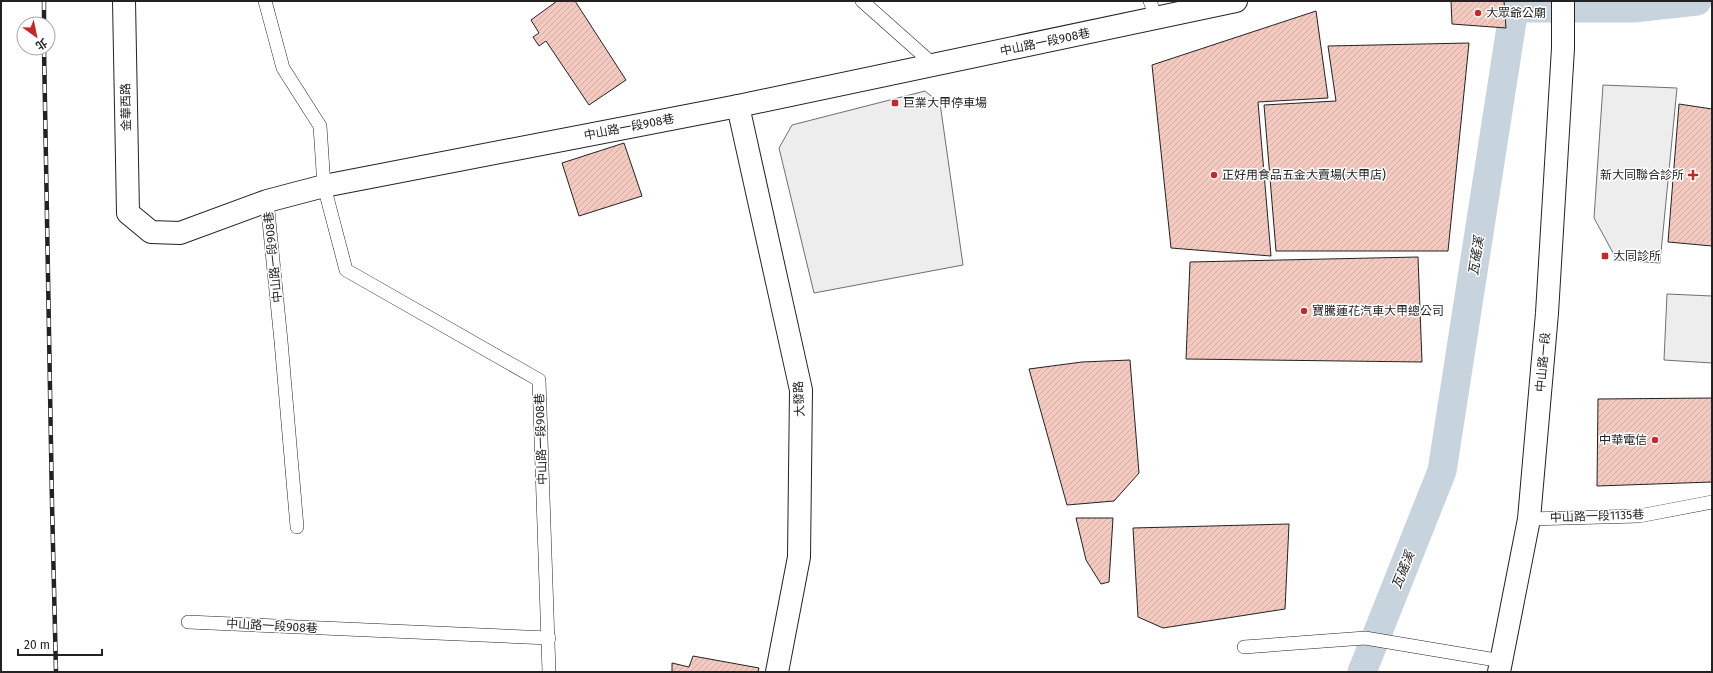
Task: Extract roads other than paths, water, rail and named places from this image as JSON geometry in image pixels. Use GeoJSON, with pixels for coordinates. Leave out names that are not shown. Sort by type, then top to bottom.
{"type":"FeatureCollection","features":[{"type":"Feature","properties":{"kind":"street","name":"金華西路"},"geometry":{"type":"LineString","coordinates":[[124,1],[128,213]]}},
{"type":"Feature","properties":{"kind":"street","name":"中山路一段908巷"},"geometry":{"type":"LineString","coordinates":[[128,213],[151,232],[180,233],[267,202],[324,186],[738,106],[934,65],[1153,10],[1236,1]]}},
{"type":"Feature","properties":{"kind":"street","name":"中山路一段"},"geometry":{"type":"LineString","coordinates":[[1500,666],[1529,519],[1547,313],[1563,48],[1563,1]]}},
{"type":"Feature","properties":{"kind":"street","name":"大發路"},"geometry":{"type":"LineString","coordinates":[[738,106],[801,390],[799,557],[777,672]]}},
{"type":"Feature","properties":{"kind":"lane","name":"中山路一段908巷"},"geometry":{"type":"LineString","coordinates":[[265,1],[283,68],[320,126],[324,186],[346,270],[539,380],[549,672]]}},
{"type":"Feature","properties":{"kind":"lane"},"geometry":{"type":"LineString","coordinates":[[862,1],[934,65]]}},
{"type":"Feature","properties":{"kind":"lane","name":"中山路一段908巷"},"geometry":{"type":"LineString","coordinates":[[267,202],[281,341],[296,527]]}},
{"type":"Feature","properties":{"kind":"lane","name":"中山路一段1135巷"},"geometry":{"type":"LineString","coordinates":[[1529,519],[1639,516],[1712,502]]}},
{"type":"Feature","properties":{"kind":"lane","name":"中山路一段908巷"},"geometry":{"type":"LineString","coordinates":[[188,622],[549,638]]}},
{"type":"Feature","properties":{"kind":"lane"},"geometry":{"type":"LineString","coordinates":[[1244,647],[1366,638],[1392,642],[1500,666]]}},
{"type":"Feature","properties":{"kind":"waterway","name":"瓦磘溪"},"geometry":{"type":"LineString","coordinates":[[1362,672],[1442,471],[1514,8],[1633,8],[1697,1]]}},
{"type":"Feature","properties":{"kind":"railway"},"geometry":{"type":"LineString","coordinates":[[44,1],[44,16]]}},
{"type":"Feature","properties":{"kind":"railway"},"geometry":{"type":"LineString","coordinates":[[44,56],[56,672]]}},
{"type":"Feature","properties":{"kind":"place","name":"大眾爺公廟"},"geometry":{"type":"Point","coordinates":[1478,13]}},
{"type":"Feature","properties":{"kind":"place","name":"巨業大甲停車場"},"geometry":{"type":"Point","coordinates":[895,103]}},
{"type":"Feature","properties":{"kind":"place","name":"正好用食品五金大賣場(大甲店)"},"geometry":{"type":"Point","coordinates":[1214,175]}},
{"type":"Feature","properties":{"kind":"place","name":"新大同聯合診所"},"geometry":{"type":"Point","coordinates":[1693,175]}},
{"type":"Feature","properties":{"kind":"place","name":"大同診所"},"geometry":{"type":"Point","coordinates":[1605,256]}},
{"type":"Feature","properties":{"kind":"place","name":"寶騰蓮花汽車大甲總公司"},"geometry":{"type":"Point","coordinates":[1304,311]}},
{"type":"Feature","properties":{"kind":"place","name":"中華電信"},"geometry":{"type":"Point","coordinates":[1655,440]}}]}
